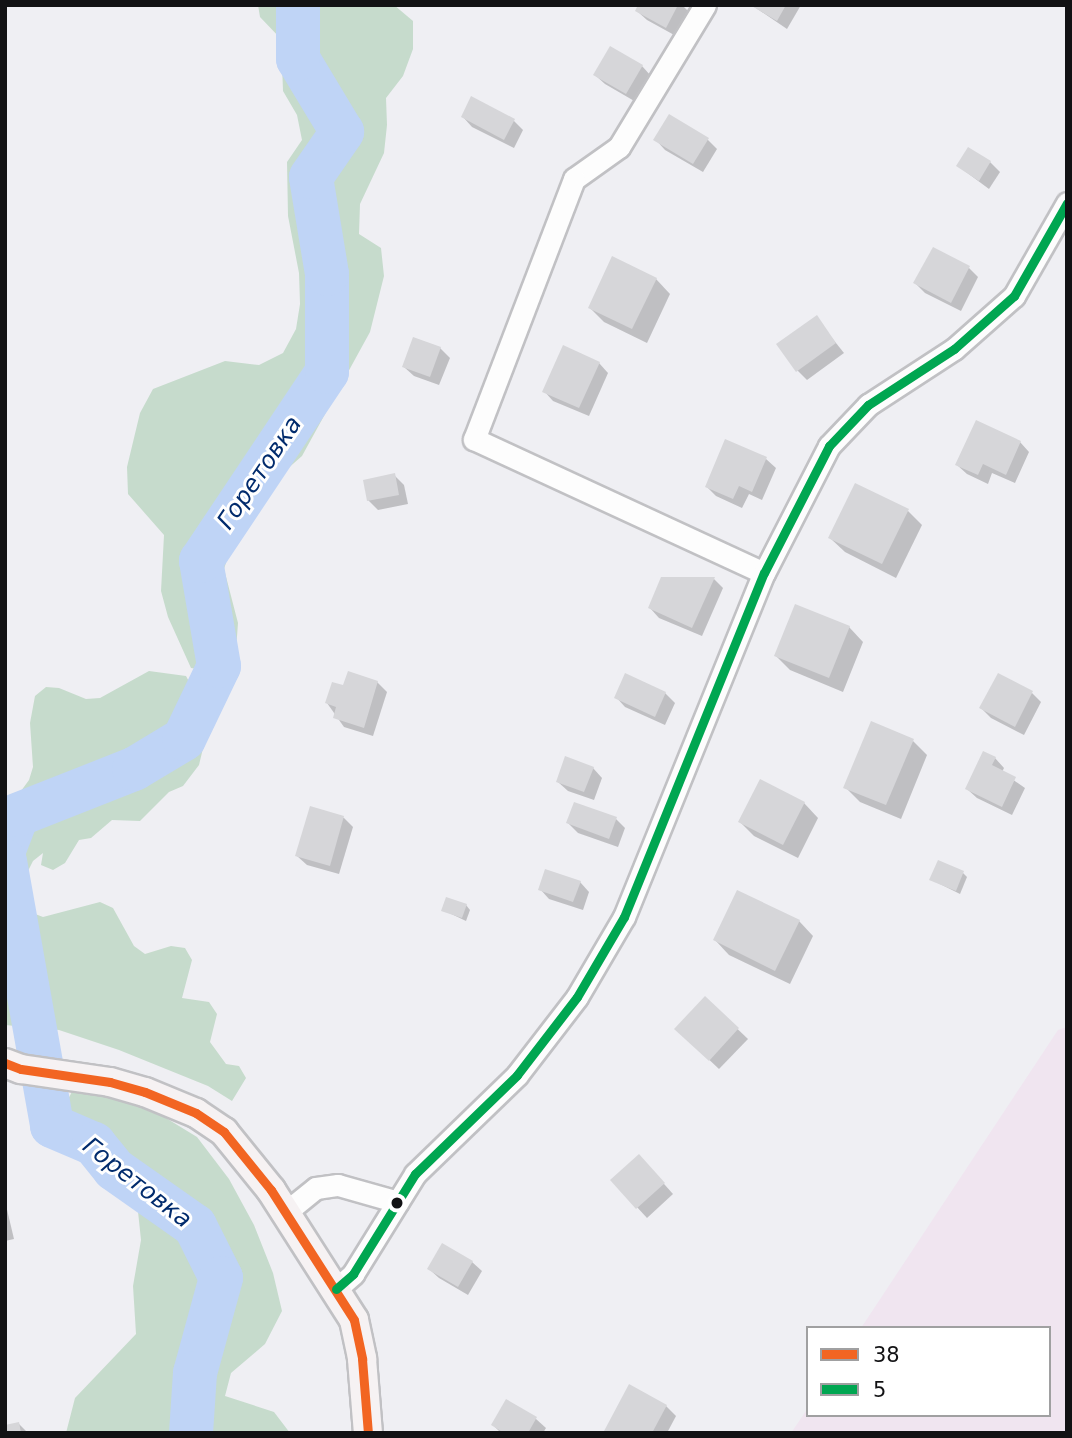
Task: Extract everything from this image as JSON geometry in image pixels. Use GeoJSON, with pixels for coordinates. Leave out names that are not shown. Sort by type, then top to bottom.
{"type":"FeatureCollection","features":[{"type":"Feature","properties":{"kind":"street"},"geometry":{"type":"LineString","coordinates":[[705,5],[619,147],[574,179],[474,439],[764,573]]}},
{"type":"Feature","properties":{"kind":"street"},"geometry":{"type":"LineString","coordinates":[[337,1289],[353,1273],[415,1174],[517,1075],[577,997],[624,917],[764,573],[829,446],[868,405],[954,349],[1014,296],[1067,203]]}},
{"type":"Feature","properties":{"kind":"street"},"geometry":{"type":"LineString","coordinates":[[13,1066],[110,1082],[145,1092],[196,1113],[224,1132],[240,1148],[286,1212],[337,1289],[354,1320],[368,1433]]}},
{"type":"Feature","properties":{"kind":"street"},"geometry":{"type":"LineString","coordinates":[[286,1212],[316,1188],[338,1185],[398,1202]]}},
{"type":"Feature","properties":{"kind":"shaded area"},"geometry":{"type":"Polygon","coordinates":[[[1067,1027],[1067,1433],[791,1433],[806,1411],[806,1417],[1051,1417],[1051,1326],[862,1326],[1058,1030],[1067,1027]]]}},
{"type":"Feature","properties":{"kind":"green space"},"geometry":{"type":"Polygon","coordinates":[[[258,5],[394,5],[413,21],[413,49],[403,76],[386,98],[384,153],[360,204],[359,234],[381,248],[384,276],[370,332],[302,456],[261,492],[233,541],[224,569],[238,623],[236,650],[219,673],[191,668],[168,617],[161,591],[164,535],[128,494],[127,467],[140,413],[153,389],[225,361],[259,365],[283,353],[296,329],[300,304],[299,273],[288,216],[287,162],[302,140],[297,115],[283,91],[281,39],[260,17],[258,5]]]}},
{"type":"Feature","properties":{"kind":"green space"},"geometry":{"type":"Polygon","coordinates":[[[149,671],[186,676],[193,689],[193,702],[202,713],[204,726],[205,740],[199,765],[183,786],[169,792],[140,821],[112,820],[91,838],[79,840],[65,863],[53,870],[41,865],[43,853],[33,861],[21,885],[22,899],[30,912],[43,917],[100,902],[113,908],[134,946],[145,954],[171,946],[185,948],[192,960],[182,998],[209,1002],[217,1014],[210,1042],[226,1064],[239,1066],[246,1078],[232,1101],[208,1086],[119,1050],[59,1030],[5,1025],[5,813],[29,780],[33,767],[30,723],[35,696],[46,687],[59,688],[86,699],[100,698],[149,671]]]}},
{"type":"Feature","properties":{"kind":"green space"},"geometry":{"type":"Polygon","coordinates":[[[76,1084],[143,1104],[197,1137],[229,1179],[254,1225],[273,1273],[282,1311],[265,1344],[231,1373],[225,1396],[274,1412],[290,1433],[66,1433],[75,1398],[136,1334],[133,1286],[141,1240],[137,1202],[94,1176],[89,1156],[64,1107],[76,1084]]]}},
{"type":"Feature","properties":{"kind":"building"},"geometry":{"type":"Polygon","coordinates":[[[638,5],[678,5],[666,28],[635,11],[638,5]]]}},
{"type":"Feature","properties":{"kind":"building"},"geometry":{"type":"Polygon","coordinates":[[[750,5],[786,5],[777,21],[750,5]]]}},
{"type":"Feature","properties":{"kind":"building"},"geometry":{"type":"Polygon","coordinates":[[[610,46],[643,65],[626,94],[593,75],[610,46]]]}},
{"type":"Feature","properties":{"kind":"building"},"geometry":{"type":"Polygon","coordinates":[[[471,96],[515,119],[504,140],[461,117],[471,96]]]}},
{"type":"Feature","properties":{"kind":"building"},"geometry":{"type":"Polygon","coordinates":[[[669,114],[709,138],[693,164],[653,140],[669,114]]]}},
{"type":"Feature","properties":{"kind":"building"},"geometry":{"type":"Polygon","coordinates":[[[968,147],[991,161],[979,181],[956,166],[968,147]]]}},
{"type":"Feature","properties":{"kind":"building"},"geometry":{"type":"Polygon","coordinates":[[[933,247],[970,266],[951,303],[913,283],[933,247]]]}},
{"type":"Feature","properties":{"kind":"building"},"geometry":{"type":"Polygon","coordinates":[[[612,256],[657,278],[632,329],[588,308],[612,256]]]}},
{"type":"Feature","properties":{"kind":"building"},"geometry":{"type":"Polygon","coordinates":[[[817,315],[836,343],[796,372],[776,344],[817,315]]]}},
{"type":"Feature","properties":{"kind":"building"},"geometry":{"type":"Polygon","coordinates":[[[413,337],[441,347],[430,377],[402,367],[413,337]]]}},
{"type":"Feature","properties":{"kind":"building"},"geometry":{"type":"Polygon","coordinates":[[[563,345],[600,362],[579,408],[542,392],[563,345]]]}},
{"type":"Feature","properties":{"kind":"building"},"geometry":{"type":"Polygon","coordinates":[[[976,420],[1021,441],[1006,475],[983,464],[978,475],[955,465],[976,420]]]}},
{"type":"Feature","properties":{"kind":"building"},"geometry":{"type":"Polygon","coordinates":[[[725,439],[767,457],[752,492],[739,486],[733,499],[705,487],[725,439]]]}},
{"type":"Feature","properties":{"kind":"building"},"geometry":{"type":"Polygon","coordinates":[[[395,473],[399,495],[367,501],[363,480],[395,473]]]}},
{"type":"Feature","properties":{"kind":"building"},"geometry":{"type":"Polygon","coordinates":[[[855,483],[909,509],[882,564],[828,538],[855,483]]]}},
{"type":"Feature","properties":{"kind":"building"},"geometry":{"type":"Polygon","coordinates":[[[661,577],[715,577],[692,628],[648,608],[661,577]]]}},
{"type":"Feature","properties":{"kind":"building"},"geometry":{"type":"Polygon","coordinates":[[[795,604],[850,626],[829,678],[774,656],[795,604]]]}},
{"type":"Feature","properties":{"kind":"building"},"geometry":{"type":"Polygon","coordinates":[[[348,671],[378,681],[364,728],[333,718],[336,707],[325,703],[332,682],[343,685],[348,671]]]}},
{"type":"Feature","properties":{"kind":"building"},"geometry":{"type":"Polygon","coordinates":[[[625,673],[666,692],[655,717],[614,698],[625,673]]]}},
{"type":"Feature","properties":{"kind":"building"},"geometry":{"type":"Polygon","coordinates":[[[998,673],[1033,691],[1015,727],[979,708],[998,673]]]}},
{"type":"Feature","properties":{"kind":"building"},"geometry":{"type":"Polygon","coordinates":[[[871,721],[914,739],[886,805],[843,788],[871,721]]]}},
{"type":"Feature","properties":{"kind":"building"},"geometry":{"type":"Polygon","coordinates":[[[983,751],[996,757],[992,765],[1016,777],[1002,807],[965,789],[983,751]]]}},
{"type":"Feature","properties":{"kind":"building"},"geometry":{"type":"Polygon","coordinates":[[[565,756],[594,767],[584,792],[556,782],[565,756]]]}},
{"type":"Feature","properties":{"kind":"building"},"geometry":{"type":"Polygon","coordinates":[[[760,779],[805,802],[783,845],[738,822],[760,779]]]}},
{"type":"Feature","properties":{"kind":"building"},"geometry":{"type":"Polygon","coordinates":[[[574,802],[617,817],[609,839],[566,823],[574,802]]]}},
{"type":"Feature","properties":{"kind":"building"},"geometry":{"type":"Polygon","coordinates":[[[310,806],[344,816],[330,866],[295,856],[310,806]]]}},
{"type":"Feature","properties":{"kind":"building"},"geometry":{"type":"Polygon","coordinates":[[[938,860],[964,871],[956,891],[929,880],[938,860]]]}},
{"type":"Feature","properties":{"kind":"building"},"geometry":{"type":"Polygon","coordinates":[[[545,869],[581,881],[573,902],[538,890],[545,869]]]}},
{"type":"Feature","properties":{"kind":"building"},"geometry":{"type":"Polygon","coordinates":[[[737,890],[800,920],[775,971],[713,940],[737,890]]]}},
{"type":"Feature","properties":{"kind":"building"},"geometry":{"type":"Polygon","coordinates":[[[446,897],[467,904],[462,918],[441,911],[446,897]]]}},
{"type":"Feature","properties":{"kind":"building"},"geometry":{"type":"Polygon","coordinates":[[[705,996],[739,1028],[709,1061],[674,1029],[705,996]]]}},
{"type":"Feature","properties":{"kind":"building"},"geometry":{"type":"Polygon","coordinates":[[[639,1154],[665,1183],[636,1209],[610,1180],[639,1154]]]}},
{"type":"Feature","properties":{"kind":"building"},"geometry":{"type":"Polygon","coordinates":[[[442,1243],[473,1261],[458,1287],[427,1269],[442,1243]]]}},
{"type":"Feature","properties":{"kind":"building"},"geometry":{"type":"Polygon","coordinates":[[[629,1384],[667,1405],[652,1433],[603,1433],[629,1384]]]}},
{"type":"Feature","properties":{"kind":"building"},"geometry":{"type":"Polygon","coordinates":[[[506,1399],[537,1417],[528,1433],[504,1433],[491,1425],[506,1399]]]}},
{"type":"Feature","properties":{"kind":"building"},"geometry":{"type":"Polygon","coordinates":[[[19,1422],[21,1433],[5,1433],[5,1425],[19,1422]]]}},
{"type":"Feature","properties":{"kind":"waterway","name":"Горетовка"},"geometry":{"type":"LineString","coordinates":[[5,847],[17,815],[134,769],[184,739],[219,666],[201,561],[327,372],[327,274],[311,177],[342,132],[298,59],[298,5]]}},
{"type":"Feature","properties":{"kind":"waterway","name":"Горетовка"},"geometry":{"type":"LineString","coordinates":[[5,861],[52,1126],[94,1144],[114,1169],[195,1226],[221,1278],[195,1373],[191,1433]]}},
{"type":"Feature","properties":{"kind":"transit line","name":"5"},"geometry":{"type":"LineString","coordinates":[[336,1289],[353,1274],[415,1174],[517,1075],[577,997],[624,917],[764,573],[829,446],[868,405],[954,349],[1014,296],[1067,203]]}},
{"type":"Feature","properties":{"kind":"transit line","name":"38"},"geometry":{"type":"LineString","coordinates":[[5,1063],[21,1069],[110,1082],[145,1092],[196,1113],[224,1132],[271,1190],[354,1320],[362,1359],[368,1433]]}}]}
